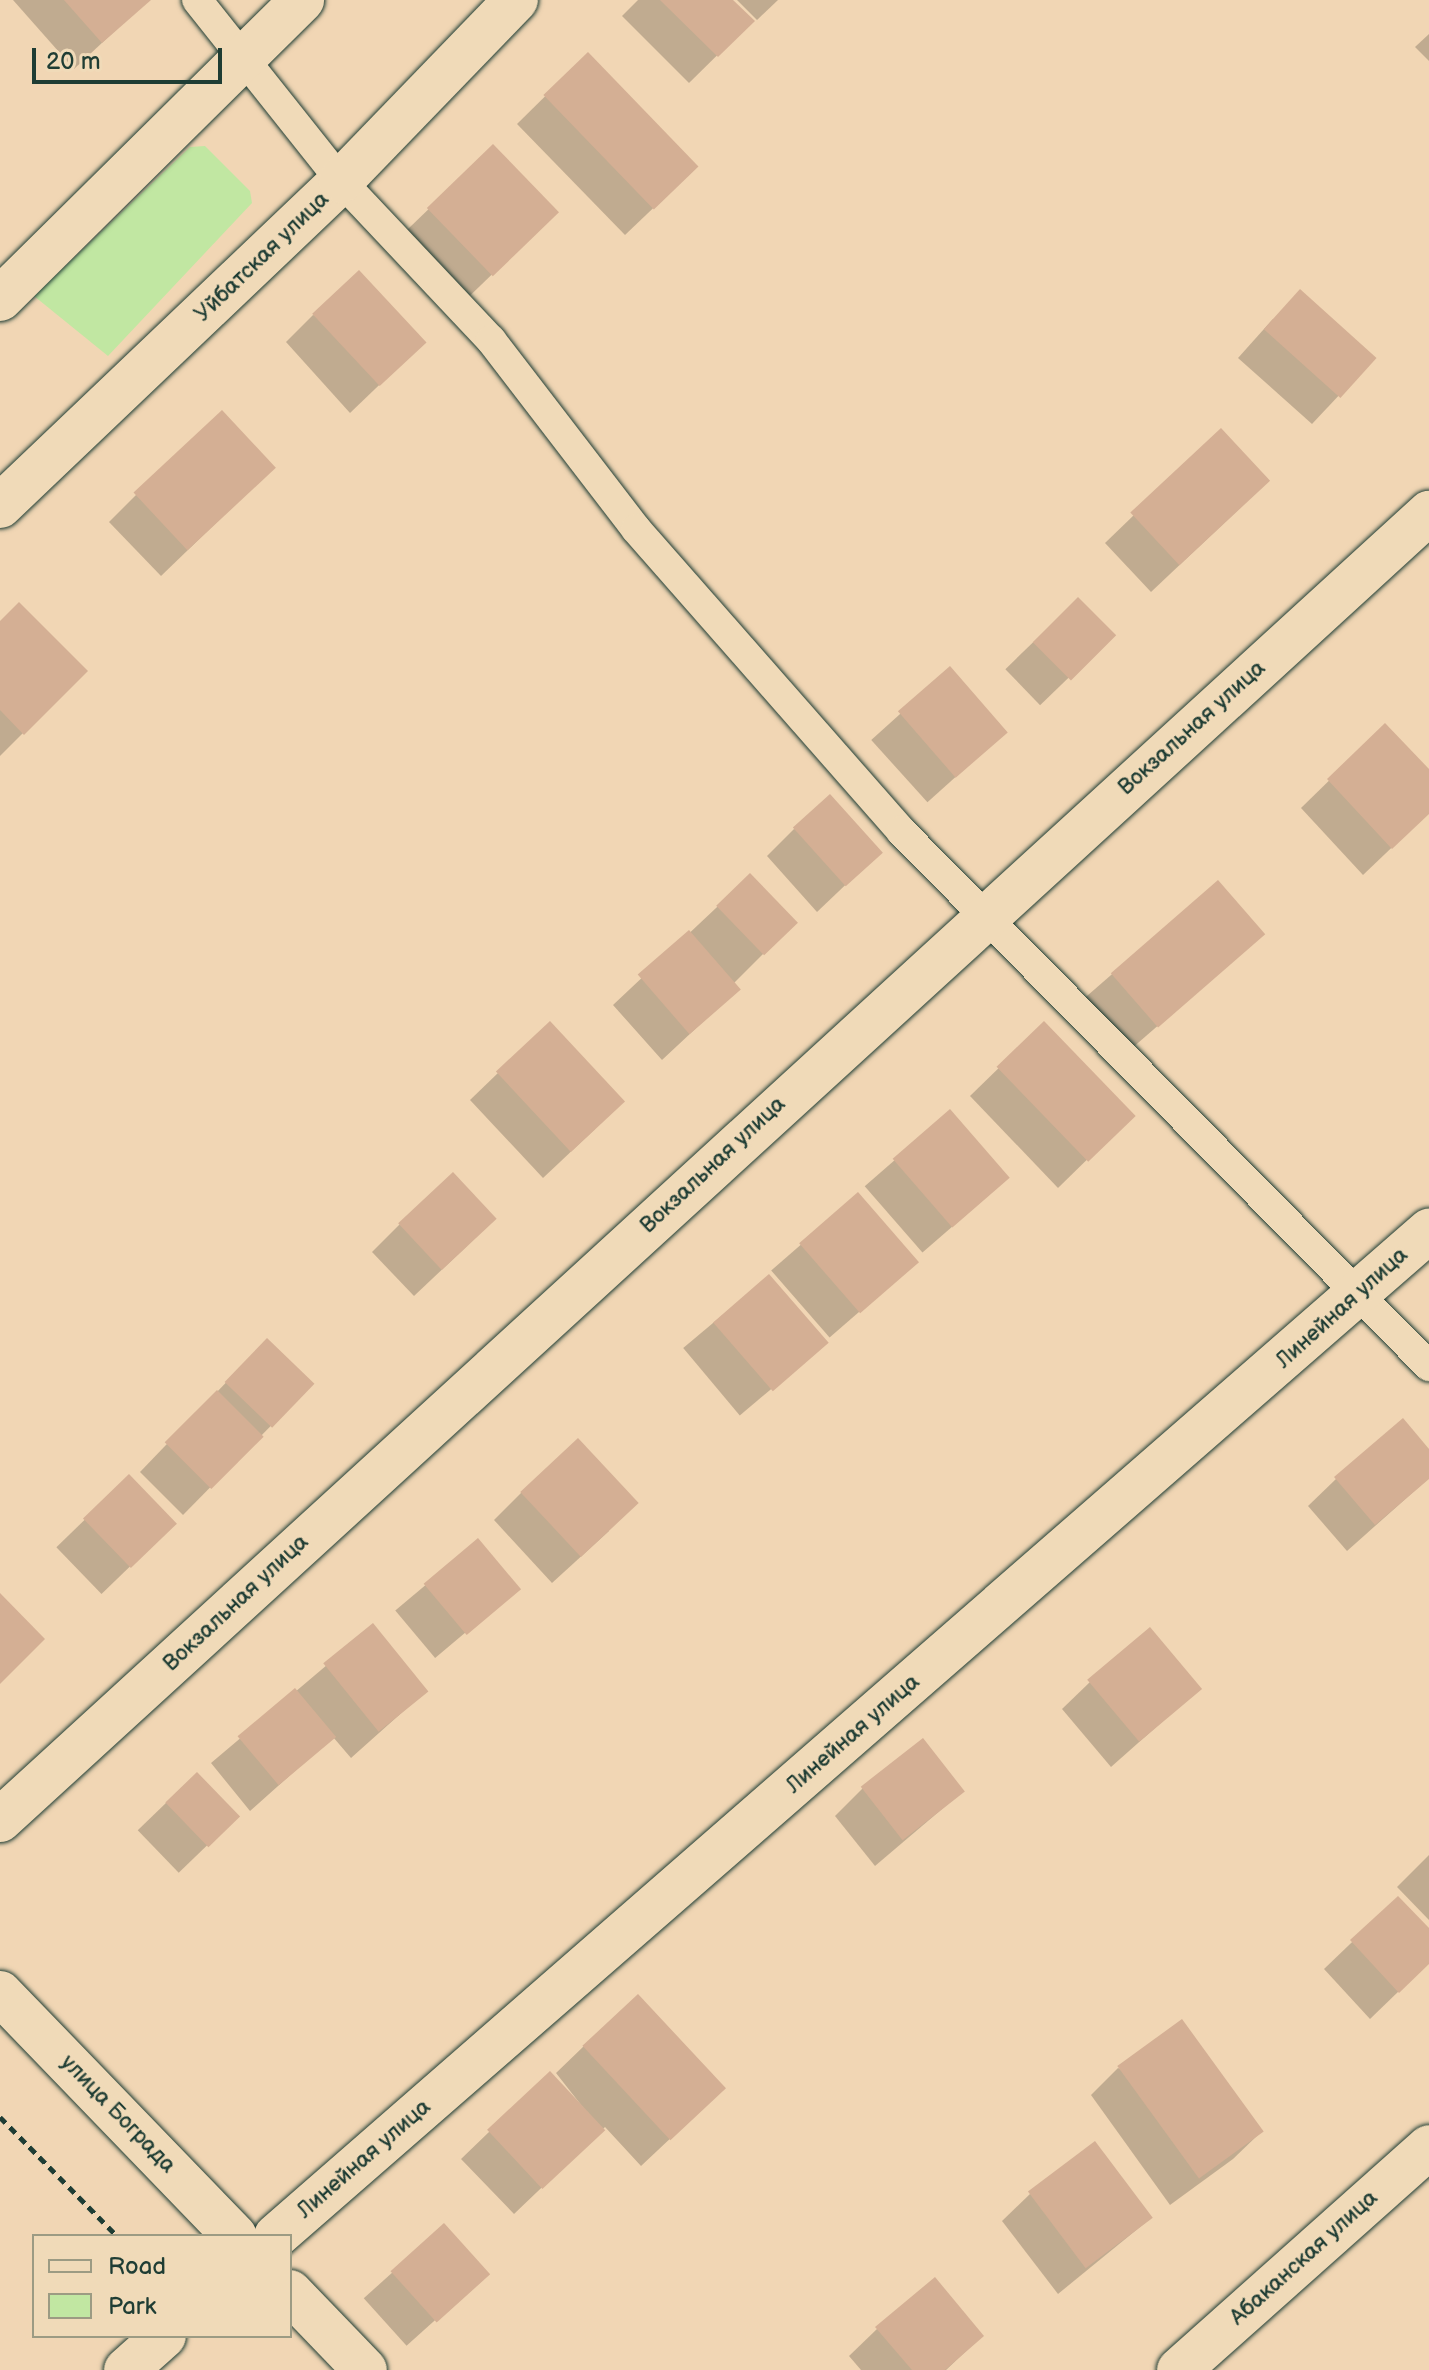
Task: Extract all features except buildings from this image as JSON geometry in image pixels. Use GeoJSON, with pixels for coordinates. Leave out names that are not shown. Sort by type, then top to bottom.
{"type":"FeatureCollection","features":[{"type":"Feature","properties":{"kind":"street"},"geometry":{"type":"LineString","coordinates":[[0,299],[302,0]]}},
{"type":"Feature","properties":{"kind":"street","name":"Уйбатская улица"},"geometry":{"type":"LineString","coordinates":[[0,506],[341,181],[516,0]]}},
{"type":"Feature","properties":{"kind":"street","name":"Вокзальная улица"},"geometry":{"type":"LineString","coordinates":[[0,1820],[985,915],[1429,513]]}},
{"type":"Feature","properties":{"kind":"street","name":"Линейная улица"},"geometry":{"type":"LineString","coordinates":[[278,2234],[1429,1231]]}},
{"type":"Feature","properties":{"kind":"street","name":"улица Бограда"},"geometry":{"type":"LineString","coordinates":[[0,1993],[233,2234]]}},
{"type":"Feature","properties":{"kind":"street","name":"Абаканская улица"},"geometry":{"type":"LineString","coordinates":[[1179,2370],[1429,2147]]}},
{"type":"Feature","properties":{"kind":"street"},"geometry":{"type":"LineString","coordinates":[[292,2294],[365,2370]]}},
{"type":"Feature","properties":{"kind":"street"},"geometry":{"type":"LineString","coordinates":[[126,2370],[162,2338]]}},
{"type":"Feature","properties":{"kind":"lane"},"geometry":{"type":"LineString","coordinates":[[197,0],[341,181],[491,340],[636,529],[901,831],[1429,1366]]}},
{"type":"Feature","properties":{"kind":"path"},"geometry":{"type":"LineString","coordinates":[[0,2117],[115,2234]]}},
{"type":"Feature","properties":{"kind":"green space"},"geometry":{"type":"Polygon","coordinates":[[[205,146],[250,191],[252,203],[108,356],[34,296],[190,147],[205,146]]]}}]}
